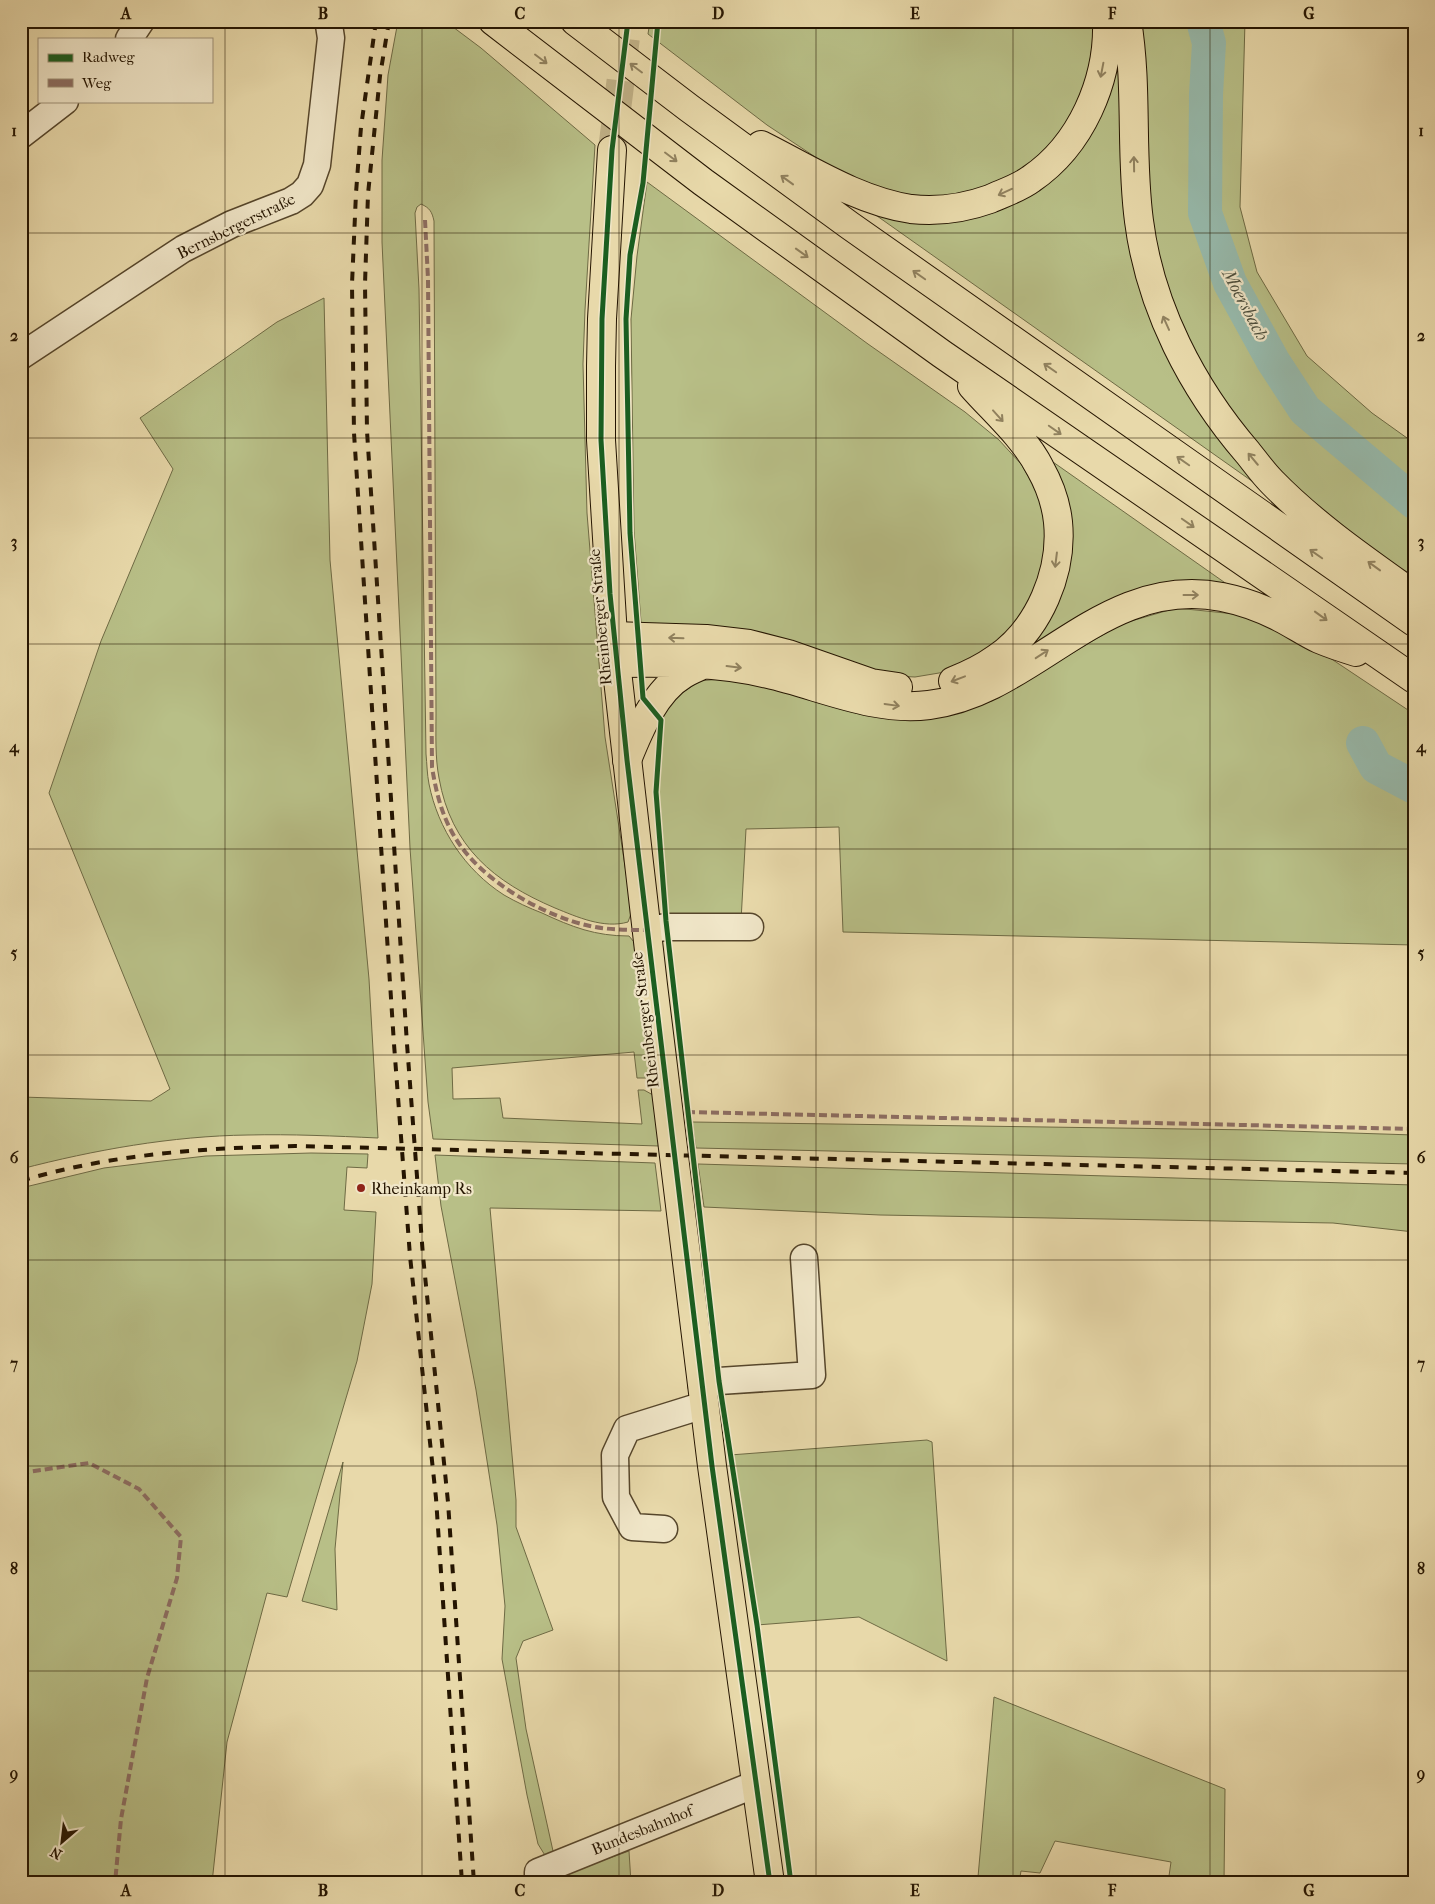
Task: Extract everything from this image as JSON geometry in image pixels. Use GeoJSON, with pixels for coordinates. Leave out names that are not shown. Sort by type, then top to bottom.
{"type":"FeatureCollection","features":[{"type":"Feature","properties":{"kind":"main road"},"geometry":{"type":"LineString","coordinates":[[493,21],[703,182],[942,354],[1404,673]]}},
{"type":"Feature","properties":{"kind":"main road"},"geometry":{"type":"LineString","coordinates":[[575,21],[688,108],[967,309],[1414,622]]}},
{"type":"Feature","properties":{"kind":"main road"},"geometry":{"type":"LineString","coordinates":[[688,108],[844,187],[878,202],[912,209],[939,210],[974,204],[1003,194],[1031,179],[1054,160],[1076,133],[1090,109],[1103,73],[1107,34],[1106,21]]}},
{"type":"Feature","properties":{"kind":"main road"},"geometry":{"type":"LineString","coordinates":[[1127,21],[1132,66],[1134,170],[1138,221],[1143,249],[1164,317],[1183,358],[1215,411],[1234,438],[1272,482],[1320,525],[1414,595]]}},
{"type":"Feature","properties":{"kind":"main road","name":"Rheinberger Straße"},"geometry":{"type":"LineString","coordinates":[[612,150],[602,319],[601,375],[604,512],[613,636],[703,1396],[770,1883]]}},
{"type":"Feature","properties":{"kind":"main road"},"geometry":{"type":"LineString","coordinates":[[613,636],[706,639],[749,644],[788,654],[871,683],[913,688],[952,682],[977,671],[999,658],[1019,638],[1036,616],[1046,598],[1054,576],[1058,522],[1053,496],[1040,467],[1031,454],[942,354]]}},
{"type":"Feature","properties":{"kind":"main road"},"geometry":{"type":"LineString","coordinates":[[616,664],[705,664],[770,674],[869,701],[899,706],[929,705],[956,700],[983,689],[1016,671],[1065,639],[1103,618],[1130,606],[1169,596],[1193,594],[1220,597],[1248,604],[1279,617],[1318,638],[1404,673]]}},
{"type":"Feature","properties":{"kind":"main road"},"geometry":{"type":"LineString","coordinates":[[627,760],[652,708],[668,687],[683,674],[705,664]]}},
{"type":"Feature","properties":{"kind":"street"},"geometry":{"type":"LineString","coordinates":[[130,38],[141,21]]}},
{"type":"Feature","properties":{"kind":"street","name":"Bernsbergerstraße"},"geometry":{"type":"LineString","coordinates":[[21,356],[183,249],[232,224],[291,201],[302,194],[310,185],[317,165],[332,38],[327,21]]}},
{"type":"Feature","properties":{"kind":"street"},"geometry":{"type":"LineString","coordinates":[[21,135],[64,102]]}},
{"type":"Feature","properties":{"kind":"street"},"geometry":{"type":"LineString","coordinates":[[647,930],[666,927],[750,927]]}},
{"type":"Feature","properties":{"kind":"street"},"geometry":{"type":"LineString","coordinates":[[664,1529],[632,1527],[616,1497],[615,1455],[627,1429],[703,1396],[719,1381],[812,1375],[804,1258]]}},
{"type":"Feature","properties":{"kind":"street","name":"Bundesbahnhof"},"geometry":{"type":"LineString","coordinates":[[538,1883],[538,1872],[756,1784]]}},
{"type":"Feature","properties":{"kind":"green space"},"geometry":{"type":"Polygon","coordinates":[[[398,21],[445,21],[481,48],[595,145],[583,364],[587,513],[605,737],[632,911],[628,922],[610,924],[581,918],[533,898],[513,886],[495,874],[465,843],[454,824],[445,802],[439,778],[436,746],[434,221],[427,207],[421,204],[417,207],[415,213],[419,289],[427,773],[433,801],[446,832],[466,861],[490,885],[527,907],[563,922],[584,930],[617,936],[629,936],[634,942],[650,1073],[646,1078],[637,1078],[634,1052],[452,1068],[453,1099],[500,1098],[503,1118],[642,1124],[638,1090],[644,1090],[653,1095],[659,1146],[433,1139],[428,1102],[410,848],[382,242],[382,160],[388,75],[398,21]]]}},
{"type":"Feature","properties":{"kind":"green space"},"geometry":{"type":"Polygon","coordinates":[[[650,21],[1094,21],[1095,27],[1086,87],[1059,137],[1035,162],[977,195],[910,197],[856,184],[767,125],[648,34],[650,21]]]}},
{"type":"Feature","properties":{"kind":"green space"},"geometry":{"type":"Polygon","coordinates":[[[1118,21],[1129,235],[1256,484],[870,211],[962,217],[1057,169],[1118,21]]]}},
{"type":"Feature","properties":{"kind":"green space"},"geometry":{"type":"Polygon","coordinates":[[[1138,21],[1245,21],[1240,207],[1257,272],[1307,356],[1372,413],[1414,443],[1414,583],[1331,522],[1255,444],[1213,388],[1179,326],[1165,287],[1144,183],[1138,21]]]}},
{"type":"Feature","properties":{"kind":"green space"},"geometry":{"type":"Polygon","coordinates":[[[647,182],[868,344],[965,412],[999,440],[1021,464],[1038,492],[1046,516],[1045,567],[1026,611],[991,650],[945,672],[915,677],[894,676],[648,627],[641,622],[634,531],[631,319],[647,182]]]}},
{"type":"Feature","properties":{"kind":"green space"},"geometry":{"type":"Polygon","coordinates":[[[324,298],[330,560],[369,979],[378,1138],[264,1135],[191,1138],[105,1150],[21,1169],[21,1097],[151,1101],[170,1089],[49,793],[101,641],[173,469],[140,418],[277,322],[324,298]]]}},
{"type":"Feature","properties":{"kind":"green space"},"geometry":{"type":"Polygon","coordinates":[[[1043,455],[1241,594],[1180,591],[967,685],[1052,604],[1043,455]]]}},
{"type":"Feature","properties":{"kind":"green space"},"geometry":{"type":"Polygon","coordinates":[[[1176,608],[1245,615],[1330,658],[1414,714],[1414,945],[843,932],[839,827],[746,829],[741,921],[666,921],[656,792],[661,720],[672,700],[699,681],[732,678],[930,718],[992,701],[1121,624],[1176,608]]]}},
{"type":"Feature","properties":{"kind":"green space"},"geometry":{"type":"Polygon","coordinates":[[[692,1122],[1257,1130],[1414,1135],[1414,1164],[696,1148],[692,1122]]]}},
{"type":"Feature","properties":{"kind":"green space"},"geometry":{"type":"Polygon","coordinates":[[[311,1153],[368,1154],[367,1168],[347,1167],[344,1210],[376,1212],[372,1284],[357,1361],[287,1597],[267,1593],[227,1742],[212,1883],[21,1883],[21,1188],[104,1168],[153,1162],[206,1156],[311,1153]]]}},
{"type":"Feature","properties":{"kind":"green space"},"geometry":{"type":"Polygon","coordinates":[[[435,1155],[655,1163],[661,1211],[490,1208],[516,1500],[516,1527],[553,1630],[523,1641],[516,1658],[526,1729],[555,1860],[546,1857],[538,1844],[502,1659],[505,1606],[497,1525],[476,1390],[441,1206],[435,1155]]]}},
{"type":"Feature","properties":{"kind":"green space"},"geometry":{"type":"Polygon","coordinates":[[[698,1164],[1414,1185],[1414,1232],[1333,1223],[880,1215],[704,1207],[698,1164]]]}},
{"type":"Feature","properties":{"kind":"green space"},"geometry":{"type":"Polygon","coordinates":[[[927,1440],[932,1442],[947,1661],[859,1617],[757,1625],[730,1455],[927,1440]]]}},
{"type":"Feature","properties":{"kind":"green space"},"geometry":{"type":"Polygon","coordinates":[[[343,1462],[335,1549],[337,1610],[302,1601],[343,1462]]]}},
{"type":"Feature","properties":{"kind":"green space"},"geometry":{"type":"Polygon","coordinates":[[[994,1697],[1225,1789],[1224,1883],[1168,1883],[1171,1862],[1055,1841],[1040,1873],[1021,1871],[1019,1883],[978,1877],[994,1697]]]}},
{"type":"Feature","properties":{"kind":"green space"},"geometry":{"type":"Polygon","coordinates":[[[629,1851],[631,1883],[546,1883],[581,1868],[629,1851]]]}},
{"type":"Feature","properties":{"kind":"waterway","name":"Moersbach"},"geometry":{"type":"LineString","coordinates":[[1203,21],[1209,43],[1206,94],[1205,213],[1230,283],[1273,361],[1305,410],[1414,502]]}},
{"type":"Feature","properties":{"kind":"waterway","name":"Moersbach"},"geometry":{"type":"LineString","coordinates":[[1363,743],[1376,767],[1414,787]]}},
{"type":"Feature","properties":{"kind":"tunnel"},"geometry":{"type":"LineString","coordinates":[[612,150],[628,21]]}},
{"type":"Feature","properties":{"kind":"railway"},"geometry":{"type":"LineString","coordinates":[[376,21],[361,127],[356,193],[352,284],[354,433],[394,1044],[410,1256],[436,1498],[462,1883]]}},
{"type":"Feature","properties":{"kind":"railway"},"geometry":{"type":"LineString","coordinates":[[389,21],[380,76],[368,194],[365,284],[367,431],[407,1044],[423,1256],[448,1502],[474,1883]]}},
{"type":"Feature","properties":{"kind":"railway"},"geometry":{"type":"LineString","coordinates":[[21,1181],[88,1164],[157,1154],[295,1146],[1414,1173]]}},
{"type":"Feature","properties":{"kind":"marked path"},"geometry":{"type":"LineString","coordinates":[[425,220],[428,279],[432,767],[440,804],[451,831],[467,854],[497,882],[515,894],[553,914],[590,926],[647,930]]}},
{"type":"Feature","properties":{"kind":"marked path"},"geometry":{"type":"LineString","coordinates":[[687,1112],[1414,1129]]}},
{"type":"Feature","properties":{"kind":"marked path"},"geometry":{"type":"LineString","coordinates":[[21,1473],[89,1463],[139,1489],[181,1537],[177,1578],[147,1678],[121,1819],[115,1883]]}},
{"type":"Feature","properties":{"kind":"cycle path"},"geometry":{"type":"LineString","coordinates":[[628,21],[612,150],[602,319],[601,440],[610,594],[627,760],[712,1466],[770,1883]]}},
{"type":"Feature","properties":{"kind":"cycle path"},"geometry":{"type":"LineString","coordinates":[[658,21],[643,183],[630,255],[626,319],[630,533],[643,698],[661,720],[656,792],[666,921],[719,1381],[757,1625],[791,1883]]}},
{"type":"Feature","properties":{"kind":"place","name":"Rheinkamp Rs"},"geometry":{"type":"Point","coordinates":[361,1188]}}]}
